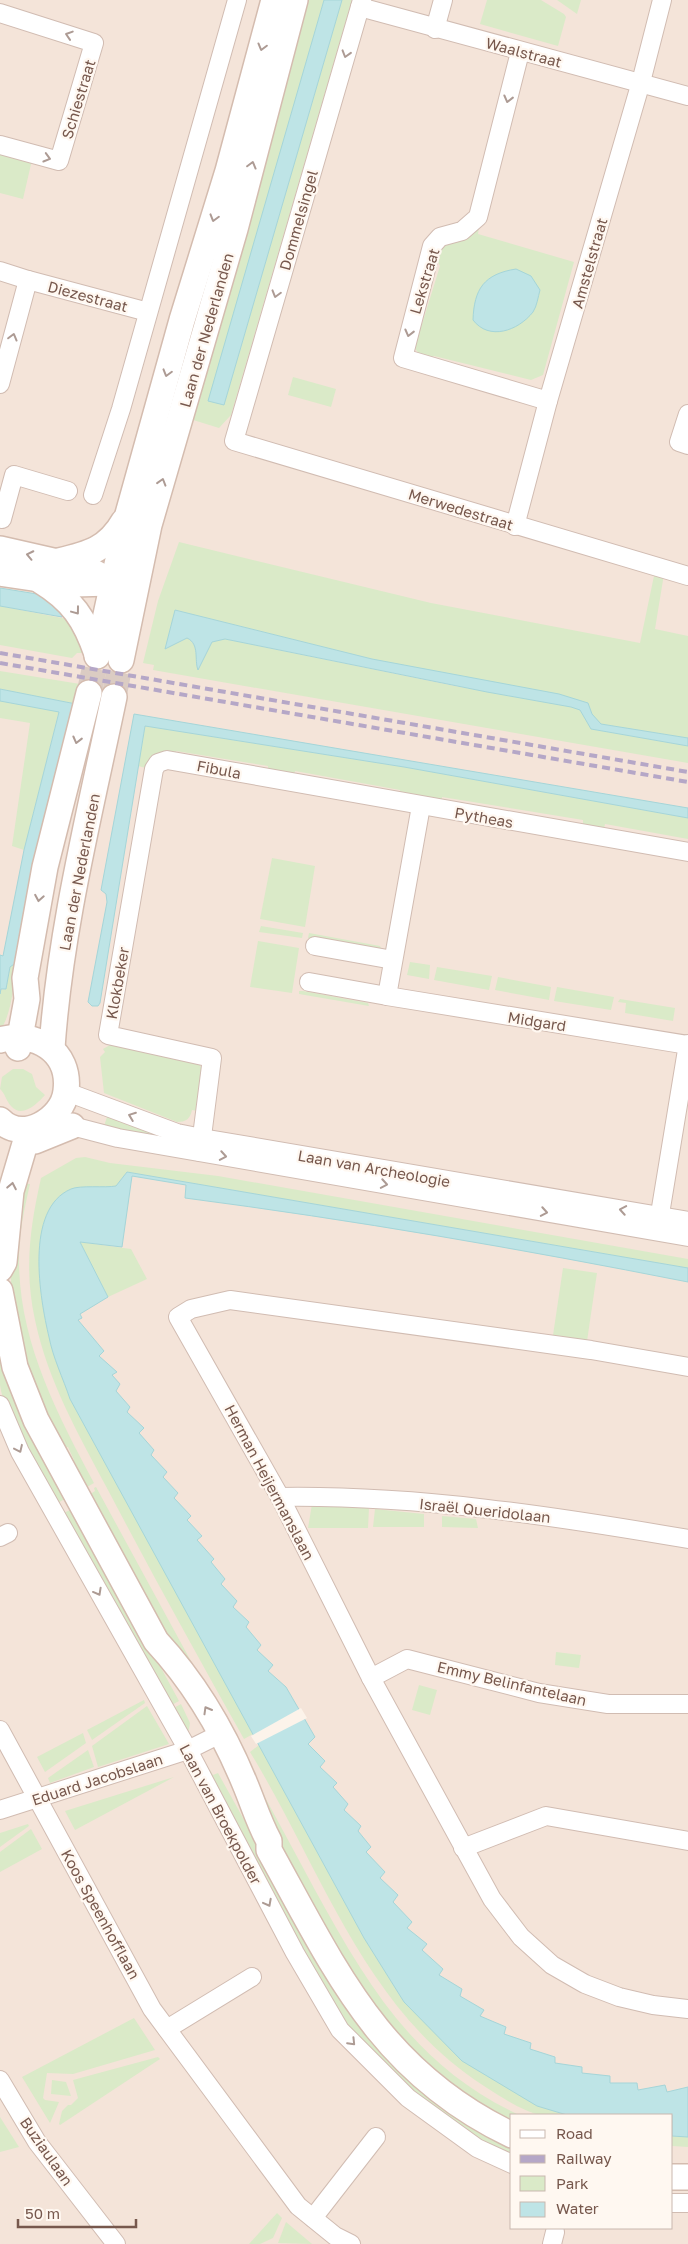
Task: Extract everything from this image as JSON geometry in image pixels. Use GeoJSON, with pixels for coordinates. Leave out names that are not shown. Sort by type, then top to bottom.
{"type":"FeatureCollection","features":[{"type":"Feature","properties":{"kind":"main road","name":"Laan der Nederlanden"},"geometry":{"type":"LineString","coordinates":[[105,657],[114,582],[128,514],[182,320],[228,171],[274,0]]}},
{"type":"Feature","properties":{"kind":"main road","name":"Laan der Nederlanden"},"geometry":{"type":"LineString","coordinates":[[105,657],[128,621],[149,525],[235,229],[295,0]]}},
{"type":"Feature","properties":{"kind":"main road"},"geometry":{"type":"LineString","coordinates":[[59,561],[86,555],[103,546],[116,535],[128,514]]}},
{"type":"Feature","properties":{"kind":"main road"},"geometry":{"type":"LineString","coordinates":[[0,574],[41,581],[94,585],[114,582],[128,568],[149,525]]}},
{"type":"Feature","properties":{"kind":"main road"},"geometry":{"type":"LineString","coordinates":[[0,549],[88,569],[114,582],[123,597],[128,621]]}},
{"type":"Feature","properties":{"kind":"main road"},"geometry":{"type":"LineString","coordinates":[[41,581],[62,594],[78,613],[105,657]]}},
{"type":"Feature","properties":{"kind":"main road","name":"Laan der Nederlanden"},"geometry":{"type":"LineString","coordinates":[[9,1044],[27,999],[26,978],[45,867],[89,693]]}},
{"type":"Feature","properties":{"kind":"main road","name":"Laan der Nederlanden"},"geometry":{"type":"LineString","coordinates":[[52,1048],[55,1005],[74,897],[114,696]]}},
{"type":"Feature","properties":{"kind":"main road"},"geometry":{"type":"LineString","coordinates":[[0,1268],[4,1262],[11,1191],[27,1136],[57,1112],[66,1092],[66,1076],[52,1048],[35,1038],[9,1044]]}},
{"type":"Feature","properties":{"kind":"main road"},"geometry":{"type":"LineString","coordinates":[[9,1044],[33,1052],[43,1058],[55,1084],[66,1092]]}},
{"type":"Feature","properties":{"kind":"main road"},"geometry":{"type":"LineString","coordinates":[[0,1120],[27,1136]]}},
{"type":"Feature","properties":{"kind":"main road"},"geometry":{"type":"LineString","coordinates":[[0,1136],[27,1136],[40,1139],[58,1130],[72,1126]]}},
{"type":"Feature","properties":{"kind":"main road","name":"Laan van Broekpolder"},"geometry":{"type":"LineString","coordinates":[[0,1291],[4,1321],[15,1367],[36,1420],[156,1642],[198,1695],[204,1742],[245,1784],[268,1841],[269,1850],[342,1982],[373,2026],[438,2090],[472,2114],[510,2134]]}},
{"type":"Feature","properties":{"kind":"main road"},"geometry":{"type":"LineString","coordinates":[[673,2177],[688,2177]]}},
{"type":"Feature","properties":{"kind":"street"},"geometry":{"type":"LineString","coordinates":[[93,495],[121,409],[237,0]]}},
{"type":"Feature","properties":{"kind":"street"},"geometry":{"type":"LineString","coordinates":[[435,29],[443,0]]}},
{"type":"Feature","properties":{"kind":"street","name":"Amstelstraat"},"geometry":{"type":"LineString","coordinates":[[515,526],[548,402],[641,82],[662,0]]}},
{"type":"Feature","properties":{"kind":"street","name":"Waalstraat"},"geometry":{"type":"LineString","coordinates":[[361,4],[435,29],[641,82],[688,96]]}},
{"type":"Feature","properties":{"kind":"street","name":"Dommelsingel"},"geometry":{"type":"LineString","coordinates":[[234,441],[361,4]]}},
{"type":"Feature","properties":{"kind":"street","name":"Schiestraat"},"geometry":{"type":"LineString","coordinates":[[0,13],[94,43],[59,162],[0,145]]}},
{"type":"Feature","properties":{"kind":"street","name":"Lekstraat"},"geometry":{"type":"LineString","coordinates":[[520,52],[478,217],[462,231],[440,237],[432,246],[403,358],[548,402]]}},
{"type":"Feature","properties":{"kind":"street","name":"Diezestraat"},"geometry":{"type":"LineString","coordinates":[[0,271],[148,312]]}},
{"type":"Feature","properties":{"kind":"street","name":"Diezestraat"},"geometry":{"type":"LineString","coordinates":[[0,384],[28,280]]}},
{"type":"Feature","properties":{"kind":"street"},"geometry":{"type":"LineString","coordinates":[[688,414],[679,442],[688,445]]}},
{"type":"Feature","properties":{"kind":"street","name":"Merwedestraat"},"geometry":{"type":"LineString","coordinates":[[234,441],[688,576]]}},
{"type":"Feature","properties":{"kind":"street"},"geometry":{"type":"LineString","coordinates":[[0,518],[2,519],[14,475],[68,491]]}},
{"type":"Feature","properties":{"kind":"street","name":"Fibula"},"geometry":{"type":"LineString","coordinates":[[158,763],[167,760],[280,781]]}},
{"type":"Feature","properties":{"kind":"street","name":"Klokbeker"},"geometry":{"type":"LineString","coordinates":[[158,763],[154,769],[108,1035],[212,1058],[201,1145]]}},
{"type":"Feature","properties":{"kind":"street","name":"Pytheas"},"geometry":{"type":"LineString","coordinates":[[280,781],[688,852]]}},
{"type":"Feature","properties":{"kind":"street"},"geometry":{"type":"LineString","coordinates":[[387,996],[420,806]]}},
{"type":"Feature","properties":{"kind":"street"},"geometry":{"type":"LineString","coordinates":[[315,946],[393,960]]}},
{"type":"Feature","properties":{"kind":"street","name":"Midgard"},"geometry":{"type":"LineString","coordinates":[[309,982],[688,1045],[658,1224]]}},
{"type":"Feature","properties":{"kind":"street","name":"Laan van Archeologie"},"geometry":{"type":"LineString","coordinates":[[66,1092],[177,1133],[201,1145]]}},
{"type":"Feature","properties":{"kind":"street","name":"Laan van Archeologie"},"geometry":{"type":"LineString","coordinates":[[72,1126],[118,1138],[201,1145],[658,1224],[688,1237]]}},
{"type":"Feature","properties":{"kind":"street","name":"Laan van Archeologie"},"geometry":{"type":"LineString","coordinates":[[658,1224],[688,1221]]}},
{"type":"Feature","properties":{"kind":"street","name":"Herman Heijermanslaan"},"geometry":{"type":"LineString","coordinates":[[688,1367],[591,1350],[230,1300],[191,1309],[178,1317],[280,1497],[371,1678],[492,1900],[521,1937],[552,1965],[585,1984],[619,1997],[653,2005],[688,2008]]}},
{"type":"Feature","properties":{"kind":"street","name":"Laan van Broekpolder"},"geometry":{"type":"LineString","coordinates":[[0,1405],[20,1452],[204,1742],[295,1953],[340,2030],[408,2098],[477,2148],[510,2163]]}},
{"type":"Feature","properties":{"kind":"street","name":"Israël Queridolaan"},"geometry":{"type":"LineString","coordinates":[[280,1497],[344,1496],[561,1517],[688,1539]]}},
{"type":"Feature","properties":{"kind":"street","name":"Emmy Belinfantelaan"},"geometry":{"type":"LineString","coordinates":[[371,1678],[407,1658],[539,1693],[599,1703],[688,1704]]}},
{"type":"Feature","properties":{"kind":"street","name":"Koos Speenhofflaan"},"geometry":{"type":"LineString","coordinates":[[0,1730],[90,1891],[152,2008],[298,2206],[335,2236],[351,2244]]}},
{"type":"Feature","properties":{"kind":"street","name":"Eduard Jacobslaan"},"geometry":{"type":"LineString","coordinates":[[0,1810],[204,1742]]}},
{"type":"Feature","properties":{"kind":"street"},"geometry":{"type":"LineString","coordinates":[[463,1848],[546,1816],[688,1841]]}},
{"type":"Feature","properties":{"kind":"street"},"geometry":{"type":"LineString","coordinates":[[167,2029],[252,1977]]}},
{"type":"Feature","properties":{"kind":"street","name":"Buziaulaan"},"geometry":{"type":"LineString","coordinates":[[0,2080],[37,2142],[116,2244]]}},
{"type":"Feature","properties":{"kind":"street"},"geometry":{"type":"LineString","coordinates":[[313,2218],[376,2137]]}},
{"type":"Feature","properties":{"kind":"street"},"geometry":{"type":"LineString","coordinates":[[673,2203],[688,2204]]}},
{"type":"Feature","properties":{"kind":"shaded area"},"geometry":{"type":"Polygon","coordinates":[[[0,0],[688,0],[688,2244],[0,2244],[0,0]]]}},
{"type":"Feature","properties":{"kind":"green space"},"geometry":{"type":"Polygon","coordinates":[[[305,0],[324,0],[209,401],[224,405],[342,0],[352,0],[231,415],[219,428],[190,419],[305,0]]]}},
{"type":"Feature","properties":{"kind":"green space"},"geometry":{"type":"Polygon","coordinates":[[[487,0],[541,0],[564,14],[566,17],[558,46],[480,24],[487,0]]]}},
{"type":"Feature","properties":{"kind":"green space"},"geometry":{"type":"Polygon","coordinates":[[[557,0],[581,0],[577,14],[557,0]]]}},
{"type":"Feature","properties":{"kind":"green space"},"geometry":{"type":"Polygon","coordinates":[[[0,153],[32,160],[23,199],[0,193],[0,153]]]}},
{"type":"Feature","properties":{"kind":"green space"},"geometry":{"type":"Polygon","coordinates":[[[480,220],[478,234],[574,262],[543,375],[531,380],[434,356],[425,361],[412,345],[413,339],[417,340],[440,266],[436,258],[438,248],[480,220]]]}},
{"type":"Feature","properties":{"kind":"green space"},"geometry":{"type":"Polygon","coordinates":[[[293,377],[336,389],[331,407],[288,395],[293,377]]]}},
{"type":"Feature","properties":{"kind":"green space"},"geometry":{"type":"Polygon","coordinates":[[[179,542],[431,603],[640,643],[655,571],[664,574],[655,629],[688,636],[688,738],[600,724],[592,714],[588,703],[372,659],[175,610],[165,649],[187,638],[194,645],[198,670],[212,642],[225,639],[455,686],[571,707],[580,710],[591,729],[688,746],[688,763],[153,670],[154,665],[143,663],[158,601],[179,542]]]}},
{"type":"Feature","properties":{"kind":"green space"},"geometry":{"type":"Polygon","coordinates":[[[0,606],[72,620],[84,653],[77,653],[72,658],[0,645],[0,606]]]}},
{"type":"Feature","properties":{"kind":"green space"},"geometry":{"type":"Polygon","coordinates":[[[0,671],[80,684],[76,704],[0,689],[0,671]]]}},
{"type":"Feature","properties":{"kind":"green space"},"geometry":{"type":"Polygon","coordinates":[[[0,701],[59,711],[24,850],[12,846],[30,723],[0,718],[0,701]]]}},
{"type":"Feature","properties":{"kind":"green space"},"geometry":{"type":"Polygon","coordinates":[[[145,726],[404,767],[688,818],[688,839],[605,824],[604,829],[583,826],[583,820],[442,797],[442,803],[400,796],[400,790],[295,771],[294,776],[268,771],[268,766],[176,751],[174,756],[146,768],[138,766],[145,726]]]}},
{"type":"Feature","properties":{"kind":"green space"},"geometry":{"type":"Polygon","coordinates":[[[272,858],[315,866],[305,927],[260,919],[272,858]]]}},
{"type":"Feature","properties":{"kind":"green space"},"geometry":{"type":"Polygon","coordinates":[[[261,926],[303,933],[302,938],[259,932],[261,926]]]}},
{"type":"Feature","properties":{"kind":"green space"},"geometry":{"type":"Polygon","coordinates":[[[309,933],[380,946],[381,948],[378,951],[308,938],[309,933]]]}},
{"type":"Feature","properties":{"kind":"green space"},"geometry":{"type":"Polygon","coordinates":[[[258,941],[299,948],[292,993],[250,987],[258,941]]]}},
{"type":"Feature","properties":{"kind":"green space"},"geometry":{"type":"Polygon","coordinates":[[[17,962],[8,1015],[0,1031],[0,990],[6,989],[10,967],[17,962]]]}},
{"type":"Feature","properties":{"kind":"green space"},"geometry":{"type":"Polygon","coordinates":[[[410,962],[430,965],[429,979],[407,975],[410,962]]]}},
{"type":"Feature","properties":{"kind":"green space"},"geometry":{"type":"Polygon","coordinates":[[[437,967],[492,976],[489,990],[434,980],[437,967]]]}},
{"type":"Feature","properties":{"kind":"green space"},"geometry":{"type":"Polygon","coordinates":[[[498,977],[551,987],[549,1000],[495,990],[498,977]]]}},
{"type":"Feature","properties":{"kind":"green space"},"geometry":{"type":"Polygon","coordinates":[[[557,987],[614,997],[611,1010],[554,1001],[557,987]]]}},
{"type":"Feature","properties":{"kind":"green space"},"geometry":{"type":"Polygon","coordinates":[[[299,991],[368,1003],[369,1006],[299,994],[299,991]]]}},
{"type":"Feature","properties":{"kind":"green space"},"geometry":{"type":"Polygon","coordinates":[[[620,999],[675,1008],[673,1021],[625,1013],[626,1003],[618,1002],[620,999]]]}},
{"type":"Feature","properties":{"kind":"green space"},"geometry":{"type":"Polygon","coordinates":[[[110,1045],[197,1061],[203,1070],[198,1111],[192,1110],[187,1119],[177,1122],[104,1093],[100,1057],[105,1052],[103,1049],[110,1045]]]}},
{"type":"Feature","properties":{"kind":"green space"},"geometry":{"type":"Polygon","coordinates":[[[13,1069],[23,1069],[32,1074],[36,1087],[45,1095],[25,1110],[15,1110],[0,1089],[2,1077],[13,1069]]]}},
{"type":"Feature","properties":{"kind":"green space"},"geometry":{"type":"Polygon","coordinates":[[[109,1111],[175,1142],[103,1129],[109,1111]]]}},
{"type":"Feature","properties":{"kind":"green space"},"geometry":{"type":"Polygon","coordinates":[[[85,1157],[110,1163],[218,1176],[688,1259],[688,1268],[127,1172],[116,1186],[103,1188],[41,1233],[253,1734],[244,1739],[158,1584],[76,1428],[56,1387],[41,1343],[32,1302],[29,1266],[31,1231],[41,1178],[76,1158],[85,1157]]]}},
{"type":"Feature","properties":{"kind":"green space"},"geometry":{"type":"Polygon","coordinates":[[[19,1183],[30,1184],[20,1237],[19,1271],[22,1303],[29,1335],[50,1395],[94,1483],[87,1487],[72,1462],[74,1460],[68,1447],[64,1448],[56,1441],[30,1371],[17,1322],[11,1273],[12,1240],[19,1183]]]}},
{"type":"Feature","properties":{"kind":"green space"},"geometry":{"type":"Polygon","coordinates":[[[80,1242],[131,1249],[147,1279],[108,1297],[80,1242]]]}},
{"type":"Feature","properties":{"kind":"green space"},"geometry":{"type":"Polygon","coordinates":[[[563,1268],[597,1273],[586,1348],[552,1342],[563,1268]]]}},
{"type":"Feature","properties":{"kind":"green space"},"geometry":{"type":"Polygon","coordinates":[[[0,1347],[68,1497],[56,1504],[8,1413],[0,1385],[0,1347]]]}},
{"type":"Feature","properties":{"kind":"green space"},"geometry":{"type":"Polygon","coordinates":[[[96,1487],[235,1742],[168,1646],[86,1497],[95,1491],[94,1488],[96,1487]]]}},
{"type":"Feature","properties":{"kind":"green space"},"geometry":{"type":"Polygon","coordinates":[[[312,1504],[369,1508],[368,1528],[308,1528],[312,1504]]]}},
{"type":"Feature","properties":{"kind":"green space"},"geometry":{"type":"Polygon","coordinates":[[[375,1509],[424,1514],[424,1527],[373,1527],[375,1509]]]}},
{"type":"Feature","properties":{"kind":"green space"},"geometry":{"type":"Polygon","coordinates":[[[70,1510],[92,1552],[97,1550],[179,1701],[168,1707],[62,1514],[70,1510]]]}},
{"type":"Feature","properties":{"kind":"green space"},"geometry":{"type":"Polygon","coordinates":[[[442,1516],[476,1519],[478,1528],[442,1527],[442,1516]]]}},
{"type":"Feature","properties":{"kind":"green space"},"geometry":{"type":"Polygon","coordinates":[[[556,1652],[581,1655],[579,1668],[555,1665],[556,1652]]]}},
{"type":"Feature","properties":{"kind":"green space"},"geometry":{"type":"Polygon","coordinates":[[[419,1685],[437,1690],[430,1715],[412,1710],[419,1685]]]}},
{"type":"Feature","properties":{"kind":"green space"},"geometry":{"type":"Polygon","coordinates":[[[144,1700],[145,1703],[92,1740],[87,1730],[144,1700]]]}},
{"type":"Feature","properties":{"kind":"green space"},"geometry":{"type":"Polygon","coordinates":[[[181,1704],[190,1723],[188,1735],[170,1710],[181,1704]]]}},
{"type":"Feature","properties":{"kind":"green space"},"geometry":{"type":"Polygon","coordinates":[[[147,1706],[169,1744],[98,1767],[92,1746],[147,1706]]]}},
{"type":"Feature","properties":{"kind":"green space"},"geometry":{"type":"Polygon","coordinates":[[[83,1733],[86,1743],[45,1772],[37,1757],[83,1733]]]}},
{"type":"Feature","properties":{"kind":"green space"},"geometry":{"type":"Polygon","coordinates":[[[259,1745],[364,1938],[404,2002],[537,2106],[564,2114],[535,2114],[504,2099],[442,2054],[407,2018],[376,1977],[349,1934],[276,1796],[250,1752],[259,1745]]]}},
{"type":"Feature","properties":{"kind":"green space"},"geometry":{"type":"Polygon","coordinates":[[[88,1750],[94,1767],[50,1783],[48,1778],[88,1750]]]}},
{"type":"Feature","properties":{"kind":"green space"},"geometry":{"type":"Polygon","coordinates":[[[243,1757],[315,1890],[375,1990],[423,2048],[451,2073],[483,2095],[517,2114],[510,2114],[510,2126],[469,2103],[377,2018],[288,1868],[243,1757]]]}},
{"type":"Feature","properties":{"kind":"green space"},"geometry":{"type":"Polygon","coordinates":[[[210,1770],[213,1775],[218,1773],[346,2003],[510,2143],[510,2158],[500,2154],[394,2079],[342,2019],[204,1772],[210,1770]]]}},
{"type":"Feature","properties":{"kind":"green space"},"geometry":{"type":"Polygon","coordinates":[[[174,1777],[75,1830],[65,1811],[174,1777]]]}},
{"type":"Feature","properties":{"kind":"green space"},"geometry":{"type":"Polygon","coordinates":[[[28,1824],[29,1826],[0,1847],[0,1833],[28,1824]]]}},
{"type":"Feature","properties":{"kind":"green space"},"geometry":{"type":"Polygon","coordinates":[[[31,1829],[42,1849],[0,1872],[0,1852],[31,1829]]]}},
{"type":"Feature","properties":{"kind":"green space"},"geometry":{"type":"Polygon","coordinates":[[[134,2018],[155,2050],[73,2074],[47,2073],[43,2098],[59,2102],[50,2123],[22,2077],[134,2018]]]}},
{"type":"Feature","properties":{"kind":"green space"},"geometry":{"type":"Polygon","coordinates":[[[158,2057],[160,2059],[59,2124],[62,2111],[78,2098],[73,2080],[158,2057]]]}},
{"type":"Feature","properties":{"kind":"green space"},"geometry":{"type":"Polygon","coordinates":[[[52,2080],[66,2082],[71,2096],[51,2094],[52,2080]]]}},
{"type":"Feature","properties":{"kind":"green space"},"geometry":{"type":"Polygon","coordinates":[[[0,2117],[19,2147],[0,2152],[0,2117]]]}},
{"type":"Feature","properties":{"kind":"green space"},"geometry":{"type":"Polygon","coordinates":[[[673,2136],[688,2137],[688,2147],[673,2146],[673,2136]]]}},
{"type":"Feature","properties":{"kind":"green space"},"geometry":{"type":"Polygon","coordinates":[[[277,2213],[282,2218],[273,2238],[260,2244],[249,2244],[277,2213]]]}},
{"type":"Feature","properties":{"kind":"green space"},"geometry":{"type":"Polygon","coordinates":[[[286,2222],[312,2244],[278,2243],[286,2222]]]}},
{"type":"Feature","properties":{"kind":"water"},"geometry":{"type":"Polygon","coordinates":[[[324,0],[342,0],[224,405],[208,401],[324,0]]]}},
{"type":"Feature","properties":{"kind":"water"},"geometry":{"type":"Polygon","coordinates":[[[516,269],[531,276],[540,290],[533,312],[527,319],[512,328],[495,332],[487,330],[473,320],[479,292],[489,279],[505,271],[516,269]]]}},
{"type":"Feature","properties":{"kind":"water"},"geometry":{"type":"Polygon","coordinates":[[[0,588],[37,594],[64,608],[62,617],[0,606],[0,588]]]}},
{"type":"Feature","properties":{"kind":"water"},"geometry":{"type":"Polygon","coordinates":[[[175,610],[372,659],[559,694],[588,703],[592,714],[601,724],[688,738],[688,746],[591,729],[580,710],[571,707],[225,639],[212,642],[198,670],[194,644],[187,638],[165,649],[175,610]]]}},
{"type":"Feature","properties":{"kind":"water"},"geometry":{"type":"Polygon","coordinates":[[[0,689],[76,704],[68,741],[41,829],[17,962],[10,967],[6,989],[1,989],[0,994],[0,955],[3,956],[24,850],[59,712],[0,701],[0,689]]]}},
{"type":"Feature","properties":{"kind":"water"},"geometry":{"type":"Polygon","coordinates":[[[134,714],[688,808],[688,818],[404,767],[145,726],[100,1003],[98,1006],[92,1006],[88,1002],[107,902],[106,894],[101,890],[134,714]]]}},
{"type":"Feature","properties":{"kind":"water"},"geometry":{"type":"Polygon","coordinates":[[[127,1172],[688,1268],[688,1282],[437,1236],[185,1198],[186,1185],[132,1176],[122,1247],[80,1242],[108,1297],[80,1314],[82,1318],[78,1320],[104,1351],[99,1356],[117,1372],[112,1375],[120,1384],[116,1391],[130,1407],[127,1412],[144,1428],[139,1433],[154,1450],[151,1455],[167,1472],[163,1477],[178,1493],[174,1498],[191,1516],[187,1520],[202,1536],[197,1540],[214,1559],[211,1562],[225,1579],[221,1584],[237,1601],[233,1607],[249,1622],[246,1627],[261,1645],[257,1650],[273,1665],[268,1671],[286,1687],[315,1737],[308,1744],[325,1761],[320,1767],[337,1783],[333,1787],[348,1804],[344,1810],[361,1826],[358,1831],[371,1847],[366,1852],[385,1872],[380,1878],[398,1895],[393,1902],[412,1922],[407,1928],[427,1944],[422,1950],[443,1969],[439,1975],[462,1989],[460,1996],[484,2010],[480,2016],[506,2027],[504,2034],[531,2043],[530,2049],[555,2057],[555,2063],[582,2067],[582,2073],[610,2076],[610,2083],[637,2083],[638,2090],[665,2085],[667,2092],[688,2087],[688,2137],[673,2136],[673,2114],[564,2114],[537,2106],[462,2061],[404,2002],[364,1938],[70,1399],[53,1353],[45,1321],[40,1279],[39,1256],[41,1235],[46,1215],[56,1200],[71,1189],[116,1186],[127,1172]]]}},
{"type":"Feature","properties":{"kind":"pier"},"geometry":{"type":"Polygon","coordinates":[[[301,1708],[307,1718],[256,1744],[251,1736],[301,1708]]]}},
{"type":"Feature","properties":{"kind":"tunnel"},"geometry":{"type":"LineString","coordinates":[[89,693],[97,656]]}},
{"type":"Feature","properties":{"kind":"tunnel"},"geometry":{"type":"LineString","coordinates":[[114,697],[121,660]]}},
{"type":"Feature","properties":{"kind":"railway"},"geometry":{"type":"LineString","coordinates":[[0,653],[688,772]]}},
{"type":"Feature","properties":{"kind":"railway"},"geometry":{"type":"LineString","coordinates":[[0,663],[688,782]]}}]}
